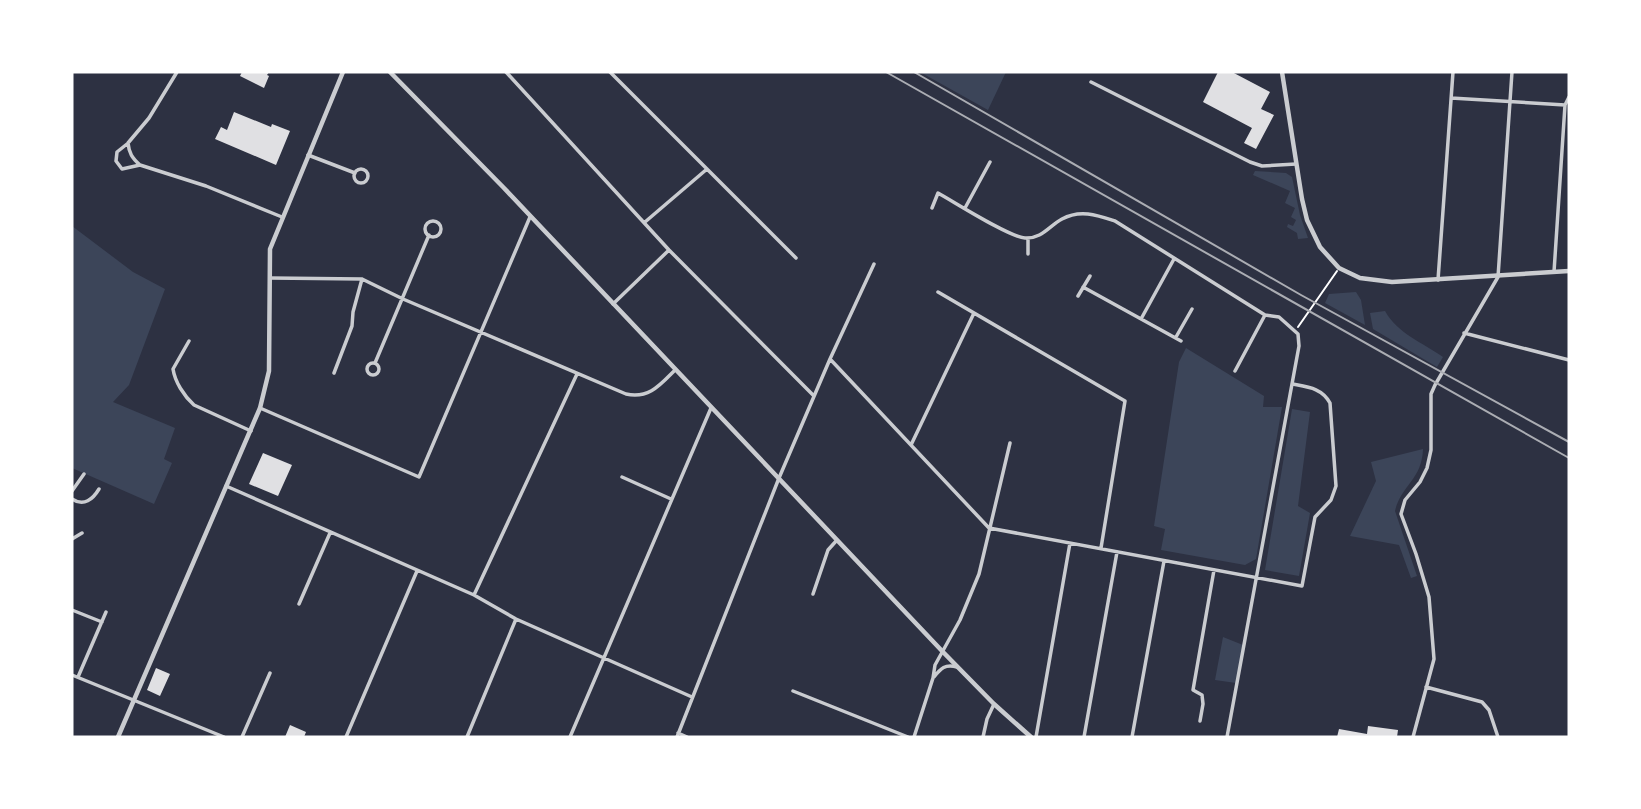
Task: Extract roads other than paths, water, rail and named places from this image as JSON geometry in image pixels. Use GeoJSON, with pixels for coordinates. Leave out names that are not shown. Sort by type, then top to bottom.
{"type":"FeatureCollection","features":[{"type":"Feature","properties":{"kind":"street"},"geometry":{"type":"LineString","coordinates":[[140,164],[122,169],[116,161],[117,152],[149,118],[177,72]]}},
{"type":"Feature","properties":{"kind":"street"},"geometry":{"type":"LineString","coordinates":[[390,72],[943,653],[994,704],[1033,737],[1070,543]]}},
{"type":"Feature","properties":{"kind":"street"},"geometry":{"type":"LineString","coordinates":[[506,72],[669,250],[814,395]]}},
{"type":"Feature","properties":{"kind":"street"},"geometry":{"type":"LineString","coordinates":[[610,72],[796,258]]}},
{"type":"Feature","properties":{"kind":"street"},"geometry":{"type":"LineString","coordinates":[[1282,72],[1302,199],[1313,234],[1320,247],[1339,268],[1360,278],[1383,282],[1569,271]]}},
{"type":"Feature","properties":{"kind":"street"},"geometry":{"type":"LineString","coordinates":[[1438,280],[1453,72]]}},
{"type":"Feature","properties":{"kind":"street"},"geometry":{"type":"LineString","coordinates":[[1413,737],[1434,659],[1429,597],[1401,514],[1405,500],[1420,482],[1427,468],[1431,450],[1431,394],[1498,277],[1512,72]]}},
{"type":"Feature","properties":{"kind":"street"},"geometry":{"type":"LineString","coordinates":[[118,737],[132,699],[260,408],[269,371],[270,249],[342,73]]}},
{"type":"Feature","properties":{"kind":"street"},"geometry":{"type":"LineString","coordinates":[[1091,82],[1250,162],[1262,166],[1296,164]]}},
{"type":"Feature","properties":{"kind":"street"},"geometry":{"type":"LineString","coordinates":[[1555,272],[1564,105],[1569,97]]}},
{"type":"Feature","properties":{"kind":"street"},"geometry":{"type":"LineString","coordinates":[[1451,98],[1564,105]]}},
{"type":"Feature","properties":{"kind":"street"},"geometry":{"type":"LineString","coordinates":[[128,143],[129,152],[140,164],[206,186],[282,217]]}},
{"type":"Feature","properties":{"kind":"street"},"geometry":{"type":"LineString","coordinates":[[308,155],[355,173]]}},
{"type":"Feature","properties":{"kind":"street"},"geometry":{"type":"LineString","coordinates":[[965,208],[990,162]]}},
{"type":"Feature","properties":{"kind":"street"},"geometry":{"type":"LineString","coordinates":[[645,222],[706,169]]}},
{"type":"Feature","properties":{"kind":"street"},"geometry":{"type":"LineString","coordinates":[[365,170],[368,178],[364,183],[359,183],[355,180],[355,173],[365,170]]}},
{"type":"Feature","properties":{"kind":"street"},"geometry":{"type":"LineString","coordinates":[[932,208],[938,193],[1019,237],[1028,238],[1046,233],[1069,216],[1093,214],[1115,221],[1174,260],[1265,314],[1279,317],[1296,330],[1299,346],[1227,737]]}},
{"type":"Feature","properties":{"kind":"street"},"geometry":{"type":"LineString","coordinates":[[260,408],[419,477],[530,217]]}},
{"type":"Feature","properties":{"kind":"street"},"geometry":{"type":"LineString","coordinates":[[433,221],[438,223],[441,230],[439,234],[429,235],[425,229],[427,224],[433,221]]}},
{"type":"Feature","properties":{"kind":"street"},"geometry":{"type":"LineString","coordinates":[[375,363],[429,235]]}},
{"type":"Feature","properties":{"kind":"street"},"geometry":{"type":"LineString","coordinates":[[1028,238],[1028,254]]}},
{"type":"Feature","properties":{"kind":"street"},"geometry":{"type":"LineString","coordinates":[[613,304],[669,250]]}},
{"type":"Feature","properties":{"kind":"street"},"geometry":{"type":"LineString","coordinates":[[1141,319],[1174,260]]}},
{"type":"Feature","properties":{"kind":"street"},"geometry":{"type":"LineString","coordinates":[[687,737],[677,735],[779,478],[874,264]]}},
{"type":"Feature","properties":{"kind":"street"},"geometry":{"type":"LineString","coordinates":[[1078,296],[1090,276]]}},
{"type":"Feature","properties":{"kind":"street"},"geometry":{"type":"LineString","coordinates":[[268,278],[362,279],[577,374],[634,396],[649,393],[675,370]]}},
{"type":"Feature","properties":{"kind":"street"},"geometry":{"type":"LineString","coordinates":[[334,373],[352,326],[352,312],[362,279]]}},
{"type":"Feature","properties":{"kind":"street"},"geometry":{"type":"LineString","coordinates":[[1083,287],[1181,341]]}},
{"type":"Feature","properties":{"kind":"street"},"geometry":{"type":"LineString","coordinates":[[939,292],[1125,401],[1101,548]]}},
{"type":"Feature","properties":{"kind":"street"},"geometry":{"type":"LineString","coordinates":[[1175,338],[1192,309]]}},
{"type":"Feature","properties":{"kind":"street"},"geometry":{"type":"LineString","coordinates":[[911,445],[974,313]]}},
{"type":"Feature","properties":{"kind":"street"},"geometry":{"type":"LineString","coordinates":[[1235,371],[1265,314]]}},
{"type":"Feature","properties":{"kind":"street"},"geometry":{"type":"LineString","coordinates":[[1464,333],[1569,360]]}},
{"type":"Feature","properties":{"kind":"street"},"geometry":{"type":"LineString","coordinates":[[189,341],[173,369],[188,399],[194,405],[251,431]]}},
{"type":"Feature","properties":{"kind":"street"},"geometry":{"type":"LineString","coordinates":[[830,359],[989,528],[1303,586],[1315,517],[1335,493],[1336,478],[1331,403],[1316,389],[1292,384]]}},
{"type":"Feature","properties":{"kind":"street"},"geometry":{"type":"LineString","coordinates":[[474,595],[577,374]]}},
{"type":"Feature","properties":{"kind":"street"},"geometry":{"type":"LineString","coordinates":[[569,737],[711,408]]}},
{"type":"Feature","properties":{"kind":"street"},"geometry":{"type":"LineString","coordinates":[[914,737],[935,665],[969,602],[979,575],[1010,443]]}},
{"type":"Feature","properties":{"kind":"street"},"geometry":{"type":"LineString","coordinates":[[72,491],[84,474]]}},
{"type":"Feature","properties":{"kind":"street"},"geometry":{"type":"LineString","coordinates":[[622,477],[671,499]]}},
{"type":"Feature","properties":{"kind":"street"},"geometry":{"type":"LineString","coordinates":[[226,486],[474,595],[516,619],[692,697]]}},
{"type":"Feature","properties":{"kind":"street"},"geometry":{"type":"LineString","coordinates":[[72,499],[80,502],[89,500],[99,489]]}},
{"type":"Feature","properties":{"kind":"street"},"geometry":{"type":"LineString","coordinates":[[72,539],[82,533]]}},
{"type":"Feature","properties":{"kind":"street"},"geometry":{"type":"LineString","coordinates":[[299,604],[330,533]]}},
{"type":"Feature","properties":{"kind":"street"},"geometry":{"type":"LineString","coordinates":[[813,594],[828,550],[837,540]]}},
{"type":"Feature","properties":{"kind":"street"},"geometry":{"type":"LineString","coordinates":[[1084,737],[1117,552]]}},
{"type":"Feature","properties":{"kind":"street"},"geometry":{"type":"LineString","coordinates":[[1132,737],[1164,561]]}},
{"type":"Feature","properties":{"kind":"street"},"geometry":{"type":"LineString","coordinates":[[1200,721],[1202,695],[1193,690],[1214,570]]}},
{"type":"Feature","properties":{"kind":"street"},"geometry":{"type":"LineString","coordinates":[[346,737],[417,571]]}},
{"type":"Feature","properties":{"kind":"street"},"geometry":{"type":"LineString","coordinates":[[72,610],[102,622]]}},
{"type":"Feature","properties":{"kind":"street"},"geometry":{"type":"LineString","coordinates":[[78,677],[106,612]]}},
{"type":"Feature","properties":{"kind":"street"},"geometry":{"type":"LineString","coordinates":[[467,737],[516,619]]}},
{"type":"Feature","properties":{"kind":"street"},"geometry":{"type":"LineString","coordinates":[[933,678],[943,667],[957,667]]}},
{"type":"Feature","properties":{"kind":"street"},"geometry":{"type":"LineString","coordinates":[[242,737],[270,673]]}},
{"type":"Feature","properties":{"kind":"street"},"geometry":{"type":"LineString","coordinates":[[72,675],[224,737]]}},
{"type":"Feature","properties":{"kind":"street"},"geometry":{"type":"LineString","coordinates":[[1426,687],[1482,702],[1489,710],[1498,737]]}},
{"type":"Feature","properties":{"kind":"street"},"geometry":{"type":"LineString","coordinates":[[793,691],[908,737]]}},
{"type":"Feature","properties":{"kind":"street"},"geometry":{"type":"LineString","coordinates":[[983,737],[994,704]]}},
{"type":"Feature","properties":{"kind":"street"},"geometry":{"type":"LineString","coordinates":[[206,737],[209,731]]}},
{"type":"Feature","properties":{"kind":"railway"},"geometry":{"type":"LineString","coordinates":[[886,72],[1569,458]]}},
{"type":"Feature","properties":{"kind":"railway"},"geometry":{"type":"LineString","coordinates":[[914,72],[1301,295],[1569,442]]}}]}
